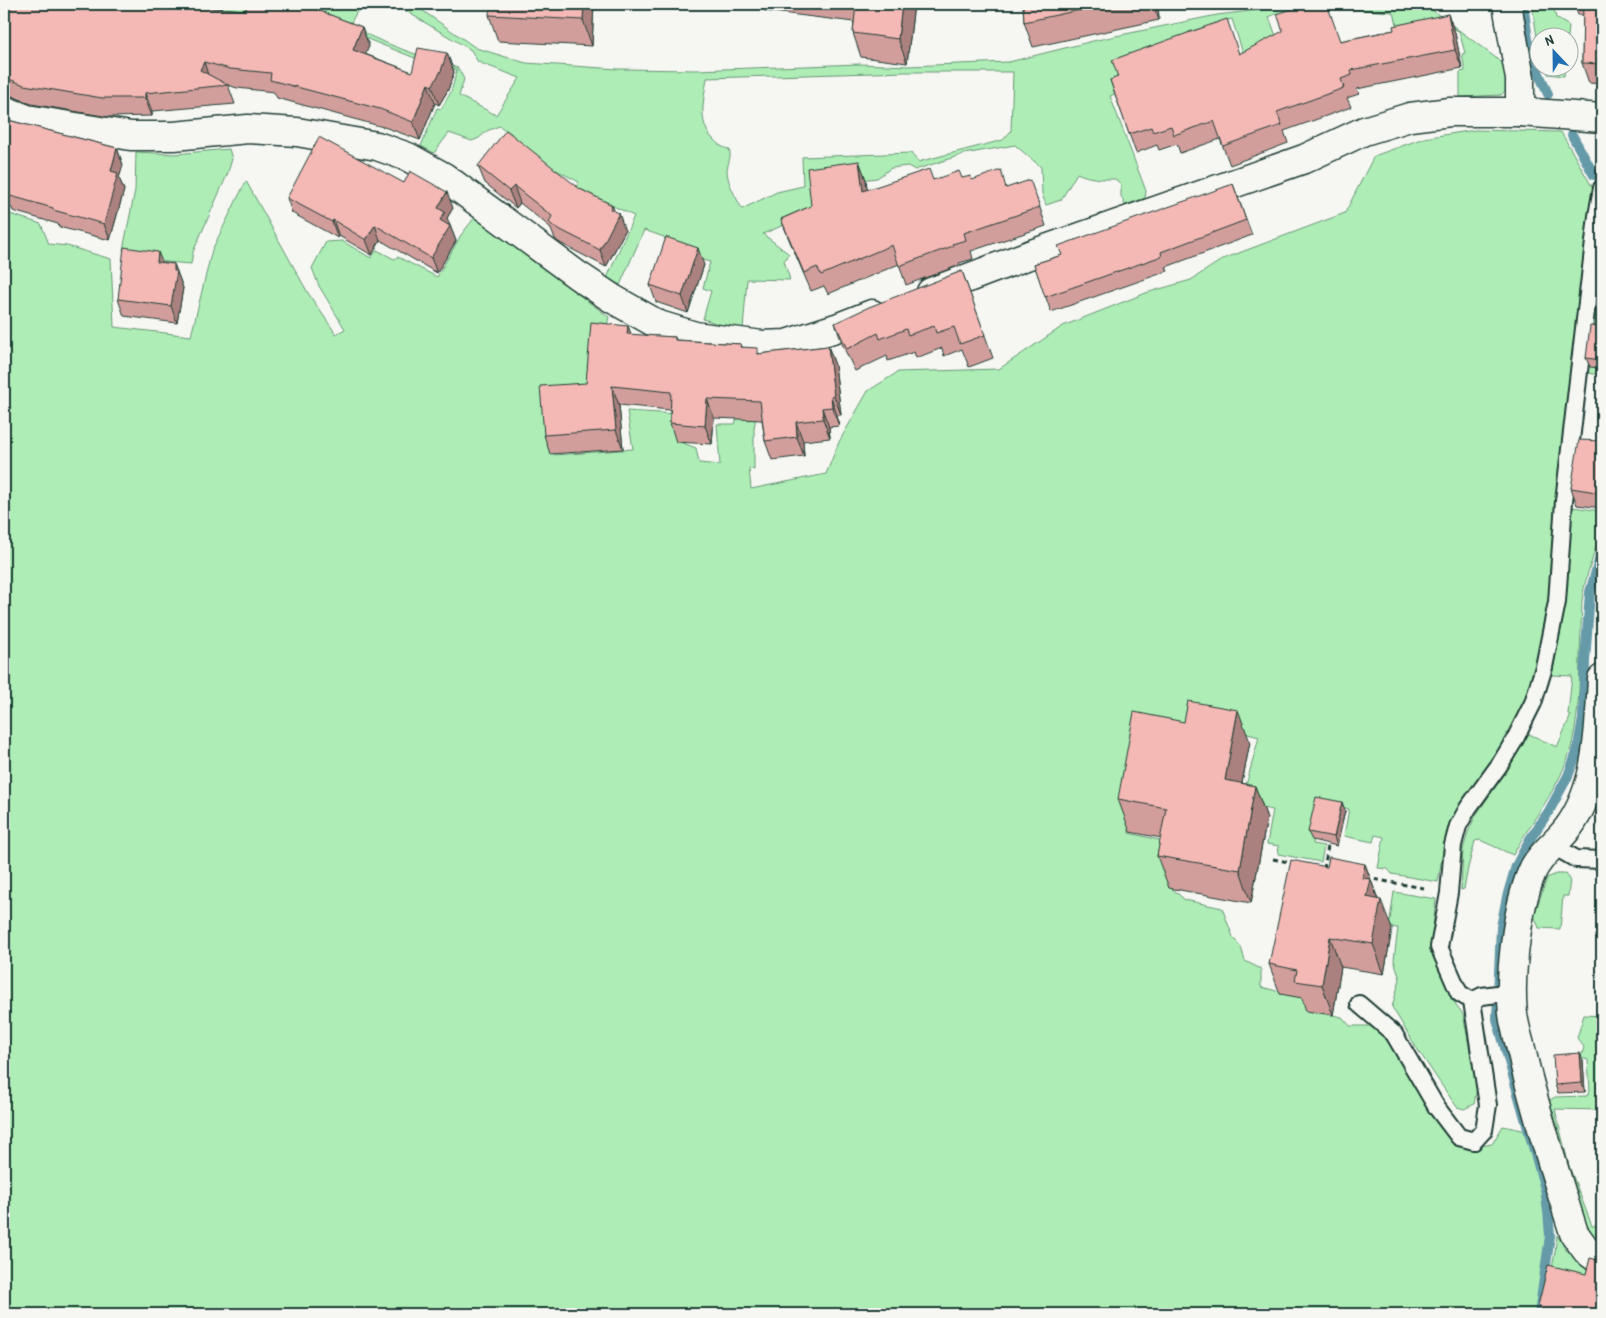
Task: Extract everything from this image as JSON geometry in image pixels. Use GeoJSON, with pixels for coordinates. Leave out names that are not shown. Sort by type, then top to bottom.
{"type":"FeatureCollection","features":[{"type":"Feature","properties":{"kind":"street"},"geometry":{"type":"LineString","coordinates":[[1507,4],[1520,79],[1520,112]]}},
{"type":"Feature","properties":{"kind":"street"},"geometry":{"type":"LineString","coordinates":[[4,110],[27,119],[131,136],[174,136],[248,129],[297,132],[377,146],[408,157],[444,177],[577,275],[613,299],[659,325],[695,336],[762,345],[786,344],[839,327],[1028,255],[1304,159],[1364,131],[1410,117],[1450,112],[1520,112],[1602,118]]}},
{"type":"Feature","properties":{"kind":"street"},"geometry":{"type":"LineString","coordinates":[[1602,679],[1596,759],[1586,795],[1568,828],[1552,844],[1532,871],[1521,908],[1508,993],[1534,1102],[1574,1233],[1588,1251],[1602,1262]]}},
{"type":"Feature","properties":{"kind":"lane"},"geometry":{"type":"LineString","coordinates":[[1508,993],[1477,999],[1459,992],[1439,947],[1449,893],[1453,844],[1458,826],[1468,808],[1514,741],[1533,703],[1544,667],[1557,602],[1564,501],[1601,194]]}},
{"type":"Feature","properties":{"kind":"lane"},"geometry":{"type":"LineString","coordinates":[[1552,844],[1576,859],[1602,860]]}},
{"type":"Feature","properties":{"kind":"lane"},"geometry":{"type":"LineString","coordinates":[[1359,1004],[1394,1034],[1437,1108],[1459,1137],[1474,1141],[1484,1130],[1488,1105],[1477,999]]}},
{"type":"Feature","properties":{"kind":"path"},"geometry":{"type":"LineString","coordinates":[[1322,878],[1328,846]]}},
{"type":"Feature","properties":{"kind":"path"},"geometry":{"type":"LineString","coordinates":[[1273,859],[1298,864]]}},
{"type":"Feature","properties":{"kind":"path"},"geometry":{"type":"LineString","coordinates":[[1315,867],[1332,871]]}},
{"type":"Feature","properties":{"kind":"path"},"geometry":{"type":"LineString","coordinates":[[1365,878],[1449,893]]}},
{"type":"Feature","properties":{"kind":"green space"},"geometry":{"type":"Polygon","coordinates":[[[119,4],[310,4],[324,8],[326,4],[361,4],[349,26],[403,50],[458,68],[464,79],[459,96],[496,115],[520,78],[478,62],[471,50],[394,4],[413,4],[476,48],[526,63],[618,69],[697,70],[860,64],[908,66],[1009,62],[1097,40],[1217,15],[1267,9],[1279,4],[1424,4],[1508,67],[1507,89],[1501,95],[1460,97],[1460,72],[1465,71],[1462,54],[1465,53],[1459,31],[1454,29],[1400,40],[1395,16],[1392,12],[1336,8],[1280,12],[1269,17],[1279,44],[1214,62],[1243,53],[1232,19],[1188,32],[1206,92],[1179,53],[1113,77],[1117,93],[1110,96],[1146,191],[1145,198],[1125,205],[1121,196],[1121,184],[1115,179],[1091,178],[1077,173],[1061,200],[1046,205],[1042,194],[1041,167],[1015,145],[964,154],[915,170],[908,166],[891,168],[877,178],[812,186],[814,208],[802,217],[763,234],[789,254],[784,261],[790,280],[747,279],[743,330],[703,319],[711,291],[703,288],[710,262],[670,251],[664,237],[644,230],[620,285],[607,278],[634,216],[576,188],[579,182],[545,164],[514,143],[511,133],[499,126],[472,141],[449,133],[434,153],[421,146],[437,108],[441,109],[451,92],[457,70],[420,60],[346,28],[119,4]],[[905,72],[707,78],[703,102],[703,118],[708,132],[713,139],[722,147],[729,149],[728,180],[742,209],[777,192],[803,186],[802,157],[911,153],[918,162],[1003,140],[1011,131],[1013,72],[905,72]]]}},
{"type":"Feature","properties":{"kind":"green space"},"geometry":{"type":"Polygon","coordinates":[[[1532,4],[1553,4],[1556,18],[1569,26],[1569,28],[1536,28],[1532,4]]]}},
{"type":"Feature","properties":{"kind":"green space"},"geometry":{"type":"Polygon","coordinates":[[[1475,130],[1561,132],[1595,192],[1555,500],[1550,602],[1537,664],[1527,699],[1510,735],[1454,814],[1444,845],[1438,882],[1392,874],[1388,869],[1378,868],[1384,837],[1375,835],[1373,842],[1344,836],[1349,809],[1317,802],[1313,844],[1324,846],[1321,862],[1278,854],[1279,846],[1267,844],[1273,810],[1241,804],[1259,737],[1203,722],[1133,779],[1129,833],[1176,844],[1169,886],[1185,900],[1222,908],[1233,937],[1241,947],[1245,961],[1261,969],[1261,987],[1308,999],[1309,1010],[1342,1017],[1350,1026],[1371,1026],[1387,1033],[1470,1148],[1492,1144],[1503,1126],[1527,1131],[1540,1168],[1550,1218],[1549,1245],[1540,1314],[4,1314],[4,212],[41,224],[49,244],[67,246],[111,259],[114,327],[191,336],[212,250],[246,181],[308,293],[336,334],[345,329],[319,286],[312,268],[326,242],[342,241],[371,258],[377,250],[394,259],[398,257],[437,277],[461,235],[475,217],[609,317],[587,396],[544,399],[555,455],[633,449],[627,411],[676,414],[680,442],[696,448],[699,463],[720,465],[717,424],[735,424],[737,417],[758,405],[754,428],[754,470],[749,468],[751,489],[826,474],[839,442],[868,391],[898,372],[999,369],[1063,326],[1146,293],[1191,280],[1223,259],[1345,213],[1374,156],[1424,138],[1475,130]]]}},
{"type":"Feature","properties":{"kind":"green space"},"geometry":{"type":"Polygon","coordinates":[[[229,149],[232,159],[227,175],[193,252],[191,264],[130,259],[123,250],[135,190],[136,152],[175,154],[229,149]]]}},
{"type":"Feature","properties":{"kind":"green space"},"geometry":{"type":"Polygon","coordinates":[[[1602,240],[1602,375],[1587,373],[1602,240]]]}},
{"type":"Feature","properties":{"kind":"green space"},"geometry":{"type":"Polygon","coordinates":[[[1572,507],[1602,511],[1600,532],[1582,597],[1578,704],[1571,748],[1553,790],[1513,855],[1480,840],[1475,841],[1464,889],[1461,890],[1463,850],[1468,832],[1476,815],[1508,769],[1529,734],[1557,747],[1571,715],[1568,714],[1572,676],[1552,675],[1566,603],[1572,507]]]}},
{"type":"Feature","properties":{"kind":"green space"},"geometry":{"type":"Polygon","coordinates":[[[1556,874],[1566,874],[1570,879],[1568,896],[1563,896],[1560,929],[1539,928],[1534,915],[1547,878],[1556,874]]]}},
{"type":"Feature","properties":{"kind":"green space"},"geometry":{"type":"Polygon","coordinates":[[[1394,892],[1436,899],[1431,946],[1451,998],[1463,1014],[1477,1088],[1474,1104],[1464,1109],[1457,1107],[1447,1093],[1392,1007],[1400,979],[1394,960],[1398,928],[1389,927],[1394,892]]]}},
{"type":"Feature","properties":{"kind":"green space"},"geometry":{"type":"Polygon","coordinates":[[[1584,1015],[1602,1016],[1602,1110],[1555,1109],[1569,1166],[1592,1226],[1602,1226],[1602,1247],[1586,1232],[1547,1102],[1555,1097],[1587,1096],[1590,1090],[1588,1060],[1581,1058],[1584,1047],[1577,1038],[1584,1015]]]}},
{"type":"Feature","properties":{"kind":"green space"},"geometry":{"type":"Polygon","coordinates":[[[1557,1235],[1566,1250],[1592,1269],[1590,1277],[1546,1300],[1555,1252],[1557,1235]]]}},
{"type":"Feature","properties":{"kind":"building"},"geometry":{"type":"Polygon","coordinates":[[[4,4],[181,4],[181,6],[246,10],[247,4],[279,6],[279,4],[308,4],[307,6],[362,27],[353,50],[412,72],[418,48],[447,53],[441,71],[432,86],[428,84],[413,122],[380,109],[270,80],[271,73],[230,69],[204,62],[200,70],[228,85],[145,93],[145,98],[102,98],[24,85],[4,77],[4,4]]]}},
{"type":"Feature","properties":{"kind":"building"},"geometry":{"type":"Polygon","coordinates":[[[490,4],[584,4],[583,20],[489,15],[490,4]]]}},
{"type":"Feature","properties":{"kind":"building"},"geometry":{"type":"Polygon","coordinates":[[[856,4],[902,4],[898,39],[853,33],[856,4]]]}},
{"type":"Feature","properties":{"kind":"building"},"geometry":{"type":"Polygon","coordinates":[[[1023,4],[1108,4],[1024,22],[1023,4]]]}},
{"type":"Feature","properties":{"kind":"building"},"geometry":{"type":"Polygon","coordinates":[[[1307,4],[1327,4],[1340,41],[1394,30],[1393,26],[1448,14],[1455,50],[1351,70],[1352,75],[1341,79],[1344,88],[1277,112],[1282,125],[1223,146],[1214,121],[1174,135],[1171,126],[1153,132],[1151,127],[1129,134],[1110,80],[1118,77],[1112,60],[1227,19],[1239,54],[1283,31],[1277,14],[1307,4]]]}},
{"type":"Feature","properties":{"kind":"building"},"geometry":{"type":"Polygon","coordinates":[[[1583,4],[1602,4],[1602,64],[1582,63],[1583,4]]]}},
{"type":"Feature","properties":{"kind":"building"},"geometry":{"type":"Polygon","coordinates":[[[4,119],[117,148],[111,171],[118,173],[104,224],[7,195],[8,192],[4,191],[4,119]]]}},
{"type":"Feature","properties":{"kind":"building"},"geometry":{"type":"Polygon","coordinates":[[[506,130],[580,189],[612,205],[610,209],[619,213],[600,250],[553,226],[549,222],[552,216],[514,186],[509,191],[478,166],[506,130]]]}},
{"type":"Feature","properties":{"kind":"building"},"geometry":{"type":"Polygon","coordinates":[[[319,137],[404,183],[410,171],[447,192],[438,208],[445,212],[440,220],[450,226],[431,258],[375,225],[366,240],[333,220],[332,222],[287,198],[319,137]]]}},
{"type":"Feature","properties":{"kind":"building"},"geometry":{"type":"Polygon","coordinates":[[[859,161],[863,191],[929,169],[933,180],[959,171],[962,178],[971,176],[972,180],[1001,170],[1006,188],[1030,180],[1040,207],[964,233],[966,240],[899,266],[892,245],[821,275],[817,267],[804,273],[781,219],[811,206],[807,168],[859,161]]]}},
{"type":"Feature","properties":{"kind":"building"},"geometry":{"type":"Polygon","coordinates":[[[1233,184],[1246,220],[1161,252],[1162,256],[1045,297],[1034,264],[1062,255],[1058,246],[1233,184]]]}},
{"type":"Feature","properties":{"kind":"building"},"geometry":{"type":"Polygon","coordinates":[[[666,237],[698,248],[682,296],[650,285],[666,237]]]}},
{"type":"Feature","properties":{"kind":"building"},"geometry":{"type":"Polygon","coordinates":[[[124,247],[158,252],[157,262],[174,264],[174,271],[177,271],[171,306],[118,299],[124,247]]]}},
{"type":"Feature","properties":{"kind":"building"},"geometry":{"type":"Polygon","coordinates":[[[962,271],[985,335],[960,344],[954,327],[936,333],[934,326],[908,335],[906,329],[880,339],[878,333],[847,349],[835,323],[869,307],[962,271]]]}},
{"type":"Feature","properties":{"kind":"building"},"geometry":{"type":"Polygon","coordinates":[[[591,322],[628,326],[627,334],[675,337],[675,340],[741,344],[740,347],[758,348],[758,354],[828,346],[834,396],[831,396],[832,407],[822,408],[823,419],[796,422],[797,437],[765,441],[760,401],[707,399],[705,426],[670,423],[671,392],[612,386],[616,430],[544,435],[540,386],[586,383],[591,322]]]}},
{"type":"Feature","properties":{"kind":"building"},"geometry":{"type":"Polygon","coordinates":[[[1590,326],[1602,327],[1602,360],[1586,358],[1590,326]]]}},
{"type":"Feature","properties":{"kind":"building"},"geometry":{"type":"Polygon","coordinates":[[[1579,440],[1602,441],[1602,493],[1571,488],[1579,440]]]}},
{"type":"Feature","properties":{"kind":"building"},"geometry":{"type":"Polygon","coordinates":[[[1188,701],[1238,710],[1225,780],[1255,786],[1240,870],[1157,856],[1166,808],[1118,799],[1134,712],[1184,722],[1188,701]]]}},
{"type":"Feature","properties":{"kind":"building"},"geometry":{"type":"Polygon","coordinates":[[[1602,778],[1602,827],[1599,827],[1602,778]]]}},
{"type":"Feature","properties":{"kind":"building"},"geometry":{"type":"Polygon","coordinates":[[[1316,797],[1342,802],[1334,837],[1308,832],[1316,797]]]}},
{"type":"Feature","properties":{"kind":"building"},"geometry":{"type":"Polygon","coordinates":[[[1329,857],[1365,864],[1362,878],[1371,879],[1367,897],[1381,900],[1373,944],[1330,937],[1322,985],[1295,981],[1297,970],[1269,964],[1291,860],[1327,867],[1329,857]]]}},
{"type":"Feature","properties":{"kind":"building"},"geometry":{"type":"Polygon","coordinates":[[[1580,1053],[1582,1083],[1555,1085],[1553,1055],[1580,1053]]]}},
{"type":"Feature","properties":{"kind":"building"},"geometry":{"type":"Polygon","coordinates":[[[1590,1258],[1602,1261],[1602,1314],[1538,1314],[1540,1307],[1538,1306],[1548,1265],[1586,1274],[1590,1258]]]}},
{"type":"Feature","properties":{"kind":"waterway"},"geometry":{"type":"LineString","coordinates":[[1523,4],[1528,40],[1548,94]]}},
{"type":"Feature","properties":{"kind":"waterway"},"geometry":{"type":"LineString","coordinates":[[1572,135],[1594,175]]}},
{"type":"Feature","properties":{"kind":"waterway"},"geometry":{"type":"LineString","coordinates":[[1539,1314],[1550,1236],[1548,1211],[1545,1189],[1497,1019],[1501,927],[1516,866],[1568,776],[1577,752],[1583,719],[1590,592],[1602,550]]}}]}
